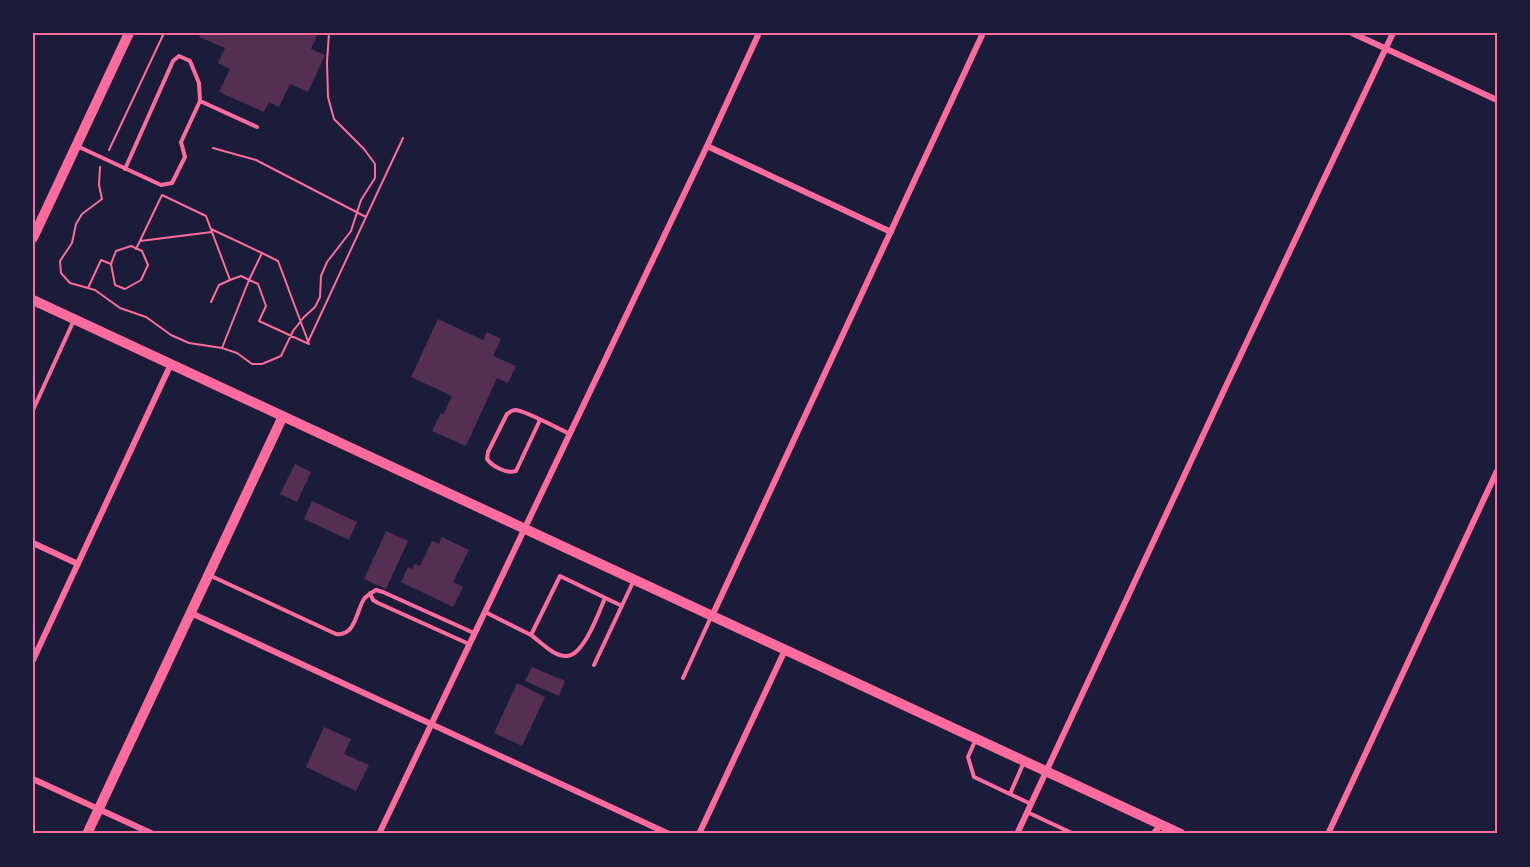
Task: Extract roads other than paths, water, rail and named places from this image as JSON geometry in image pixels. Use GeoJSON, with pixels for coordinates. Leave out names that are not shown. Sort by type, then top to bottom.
{"type":"FeatureCollection","features":[{"type":"Feature","properties":{"kind":"main road"},"geometry":{"type":"LineString","coordinates":[[33,238],[129,33]]}},
{"type":"Feature","properties":{"kind":"main road"},"geometry":{"type":"LineString","coordinates":[[33,300],[1046,771],[1157,830],[1181,834]]}},
{"type":"Feature","properties":{"kind":"main road"},"geometry":{"type":"LineString","coordinates":[[87,834],[283,416]]}},
{"type":"Feature","properties":{"kind":"street"},"geometry":{"type":"LineString","coordinates":[[379,834],[759,33]]}},
{"type":"Feature","properties":{"kind":"street"},"geometry":{"type":"LineString","coordinates":[[712,616],[983,33]]}},
{"type":"Feature","properties":{"kind":"street"},"geometry":{"type":"LineString","coordinates":[[1352,33],[1497,100]]}},
{"type":"Feature","properties":{"kind":"street"},"geometry":{"type":"LineString","coordinates":[[1017,834],[1393,33]]}},
{"type":"Feature","properties":{"kind":"street"},"geometry":{"type":"LineString","coordinates":[[707,146],[891,232]]}},
{"type":"Feature","properties":{"kind":"street"},"geometry":{"type":"LineString","coordinates":[[33,660],[171,364]]}},
{"type":"Feature","properties":{"kind":"street"},"geometry":{"type":"LineString","coordinates":[[1328,834],[1497,471]]}},
{"type":"Feature","properties":{"kind":"street"},"geometry":{"type":"LineString","coordinates":[[33,543],[78,564]]}},
{"type":"Feature","properties":{"kind":"street"},"geometry":{"type":"LineString","coordinates":[[191,613],[669,834]]}},
{"type":"Feature","properties":{"kind":"street"},"geometry":{"type":"LineString","coordinates":[[699,834],[785,650]]}},
{"type":"Feature","properties":{"kind":"street"},"geometry":{"type":"LineString","coordinates":[[33,779],[153,834]]}},
{"type":"Feature","properties":{"kind":"lane"},"geometry":{"type":"LineString","coordinates":[[76,146],[125,169],[160,185],[172,183],[185,157],[181,142],[200,101],[199,83],[190,61],[178,56],[173,61],[125,169]]}},
{"type":"Feature","properties":{"kind":"lane"},"geometry":{"type":"LineString","coordinates":[[200,101],[257,127]]}},
{"type":"Feature","properties":{"kind":"lane"},"geometry":{"type":"LineString","coordinates":[[33,410],[75,319]]}},
{"type":"Feature","properties":{"kind":"lane"},"geometry":{"type":"LineString","coordinates":[[540,420],[516,471],[509,472],[490,464],[487,459],[488,452],[507,414],[512,410],[519,411],[540,420],[570,434]]}},
{"type":"Feature","properties":{"kind":"lane"},"geometry":{"type":"LineString","coordinates":[[208,575],[336,634],[342,635],[351,629],[365,597],[376,591],[383,592],[474,633]]}},
{"type":"Feature","properties":{"kind":"lane"},"geometry":{"type":"LineString","coordinates":[[531,635],[560,576],[622,606]]}},
{"type":"Feature","properties":{"kind":"lane"},"geometry":{"type":"LineString","coordinates":[[594,666],[635,579]]}},
{"type":"Feature","properties":{"kind":"lane"},"geometry":{"type":"LineString","coordinates":[[370,593],[373,600],[378,603],[469,644]]}},
{"type":"Feature","properties":{"kind":"lane"},"geometry":{"type":"LineString","coordinates":[[484,612],[531,635],[559,654],[568,656],[577,652],[592,627],[605,598]]}},
{"type":"Feature","properties":{"kind":"lane"},"geometry":{"type":"LineString","coordinates":[[683,678],[712,616]]}},
{"type":"Feature","properties":{"kind":"lane"},"geometry":{"type":"LineString","coordinates":[[976,739],[968,757],[974,777],[1031,804]]}},
{"type":"Feature","properties":{"kind":"lane"},"geometry":{"type":"LineString","coordinates":[[1010,794],[1024,761]]}},
{"type":"Feature","properties":{"kind":"lane"},"geometry":{"type":"LineString","coordinates":[[1027,813],[1074,834]]}}]}
